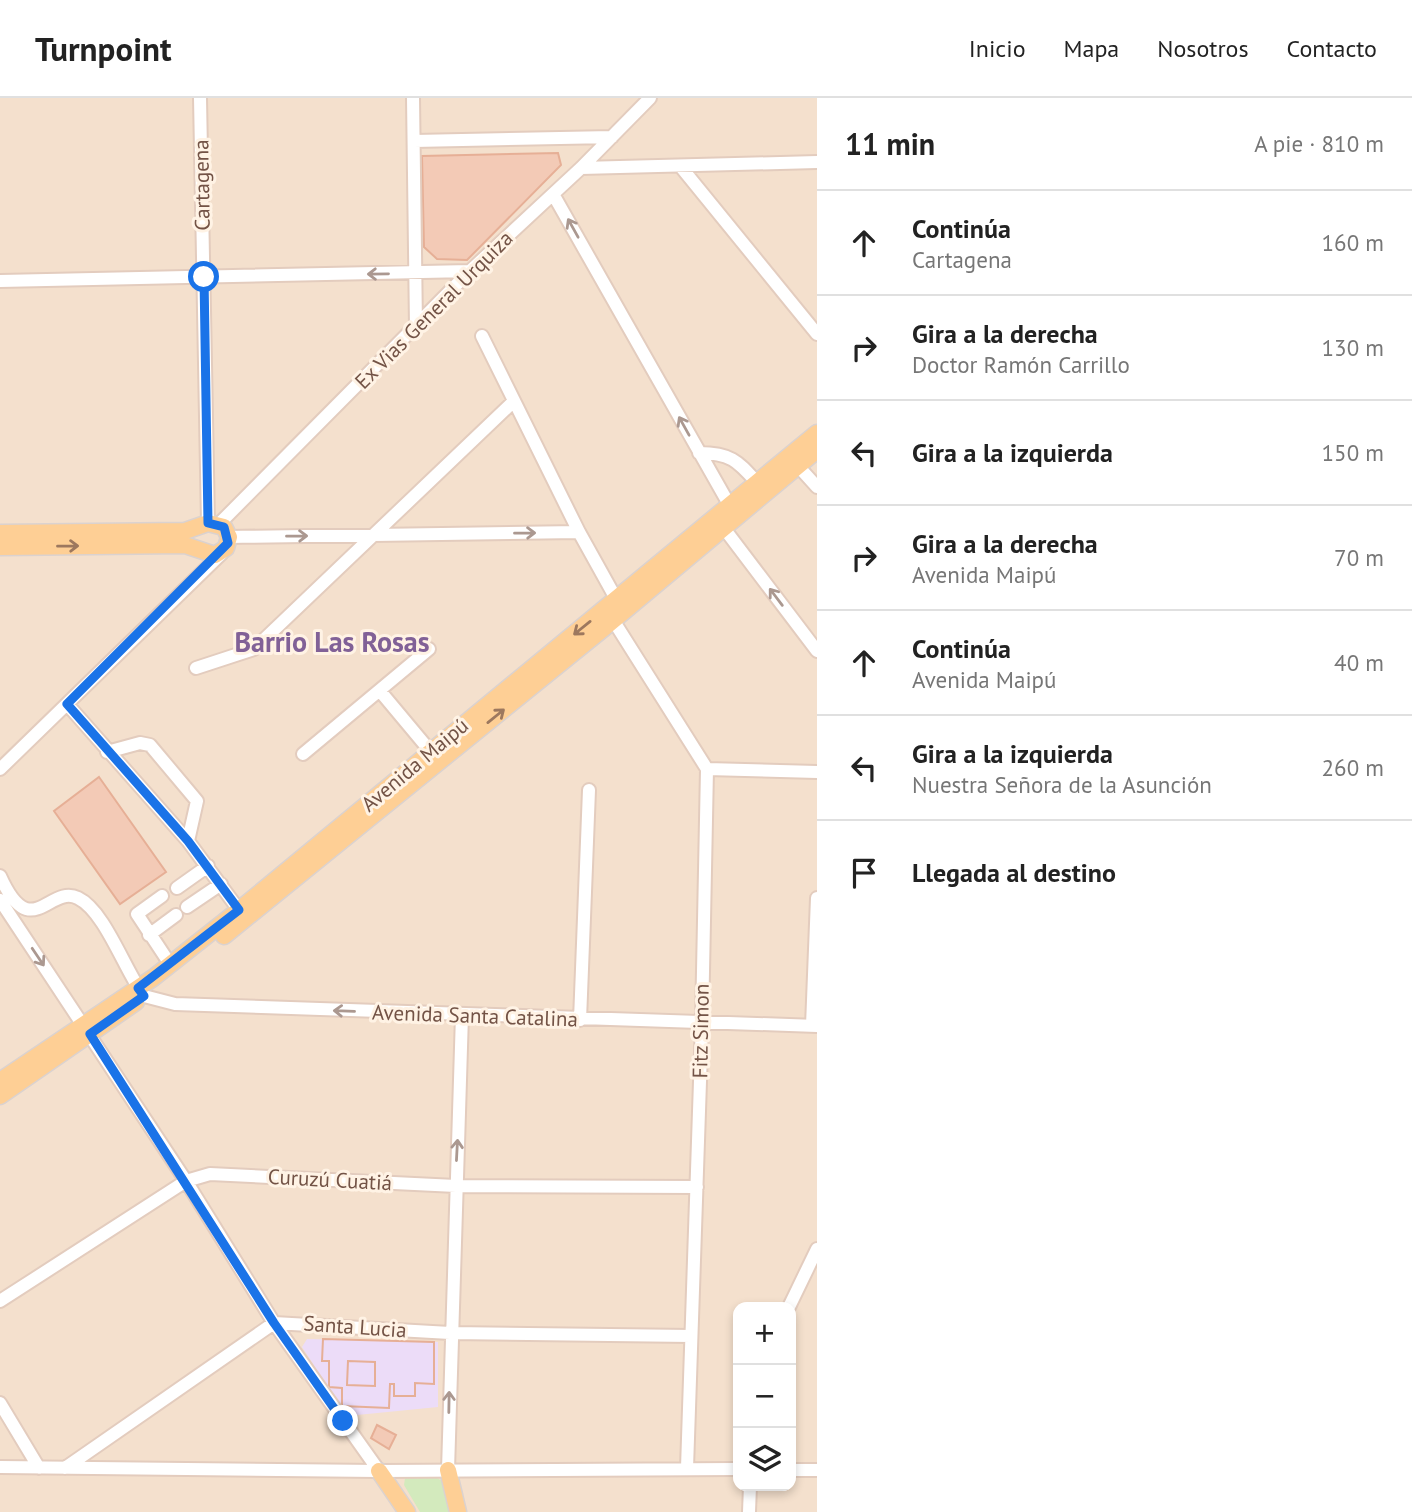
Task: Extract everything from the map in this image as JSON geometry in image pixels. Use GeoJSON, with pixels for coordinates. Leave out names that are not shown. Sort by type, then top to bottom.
{"type":"FeatureCollection","features":[{"type":"Feature","properties":{"kind":"main road","name":"Avenida Maipú"},"geometry":{"type":"LineString","coordinates":[[0,1096],[87,1029],[141,992],[618,610],[761,488],[817,433]]}},
{"type":"Feature","properties":{"kind":"main road","name":"Avenida Maipú"},"geometry":{"type":"LineString","coordinates":[[761,488],[798,466],[817,450]]}},
{"type":"Feature","properties":{"kind":"main road"},"geometry":{"type":"LineString","coordinates":[[0,533],[185,531],[214,528]]}},
{"type":"Feature","properties":{"kind":"main road"},"geometry":{"type":"LineString","coordinates":[[199,550],[196,539],[214,528]]}},
{"type":"Feature","properties":{"kind":"main road"},"geometry":{"type":"LineString","coordinates":[[0,547],[185,545],[209,555],[222,552],[214,528]]}},
{"type":"Feature","properties":{"kind":"main road","name":"Avenida Maipú"},"geometry":{"type":"LineString","coordinates":[[141,992],[170,964],[435,757]]}},
{"type":"Feature","properties":{"kind":"main road","name":"Avenida Maipú"},"geometry":{"type":"LineString","coordinates":[[0,1081],[87,1029]]}},
{"type":"Feature","properties":{"kind":"main road"},"geometry":{"type":"LineString","coordinates":[[448,1470],[458,1512]]}},
{"type":"Feature","properties":{"kind":"main road"},"geometry":{"type":"LineString","coordinates":[[379,1471],[407,1512]]}},
{"type":"Feature","properties":{"kind":"street","name":"Cartagena"},"geometry":{"type":"LineString","coordinates":[[200,98],[214,528]]}},
{"type":"Feature","properties":{"kind":"street"},"geometry":{"type":"LineString","coordinates":[[413,98],[416,327]]}},
{"type":"Feature","properties":{"kind":"street","name":"Ex Vias General Urquiza"},"geometry":{"type":"LineString","coordinates":[[214,528],[470,271],[581,168],[650,98]]}},
{"type":"Feature","properties":{"kind":"street"},"geometry":{"type":"LineString","coordinates":[[414,141],[612,137]]}},
{"type":"Feature","properties":{"kind":"street"},"geometry":{"type":"LineString","coordinates":[[581,168],[817,162]]}},
{"type":"Feature","properties":{"kind":"street"},"geometry":{"type":"LineString","coordinates":[[681,167],[817,334]]}},
{"type":"Feature","properties":{"kind":"street"},"geometry":{"type":"LineString","coordinates":[[553,194],[733,511]]}},
{"type":"Feature","properties":{"kind":"street"},"geometry":{"type":"LineString","coordinates":[[0,281],[470,271]]}},
{"type":"Feature","properties":{"kind":"street"},"geometry":{"type":"LineString","coordinates":[[482,336],[618,610],[707,769],[817,772]]}},
{"type":"Feature","properties":{"kind":"street"},"geometry":{"type":"LineString","coordinates":[[196,668],[254,649],[370,535],[514,401]]}},
{"type":"Feature","properties":{"kind":"street"},"geometry":{"type":"LineString","coordinates":[[699,453],[720,453],[736,459],[761,488]]}},
{"type":"Feature","properties":{"kind":"street"},"geometry":{"type":"LineString","coordinates":[[798,466],[817,487]]}},
{"type":"Feature","properties":{"kind":"street"},"geometry":{"type":"LineString","coordinates":[[720,522],[817,651]]}},
{"type":"Feature","properties":{"kind":"street"},"geometry":{"type":"LineString","coordinates":[[214,528],[370,535],[579,532]]}},
{"type":"Feature","properties":{"kind":"street"},"geometry":{"type":"LineString","coordinates":[[0,769],[222,552]]}},
{"type":"Feature","properties":{"kind":"street"},"geometry":{"type":"LineString","coordinates":[[303,754],[429,649]]}},
{"type":"Feature","properties":{"kind":"street"},"geometry":{"type":"LineString","coordinates":[[380,691],[435,757]]}},
{"type":"Feature","properties":{"kind":"street"},"geometry":{"type":"LineString","coordinates":[[67,704],[188,841],[239,910]]}},
{"type":"Feature","properties":{"kind":"street"},"geometry":{"type":"LineString","coordinates":[[107,752],[140,743],[150,745],[197,801],[188,841]]}},
{"type":"Feature","properties":{"kind":"street","name":"Fitz Simon"},"geometry":{"type":"LineString","coordinates":[[687,1468],[702,1022],[707,769]]}},
{"type":"Feature","properties":{"kind":"street"},"geometry":{"type":"LineString","coordinates":[[580,1020],[589,790]]}},
{"type":"Feature","properties":{"kind":"street"},"geometry":{"type":"LineString","coordinates":[[177,888],[208,866]]}},
{"type":"Feature","properties":{"kind":"street"},"geometry":{"type":"LineString","coordinates":[[0,876],[16,901],[34,911]]}},
{"type":"Feature","properties":{"kind":"street"},"geometry":{"type":"LineString","coordinates":[[149,935],[221,884]]}},
{"type":"Feature","properties":{"kind":"street"},"geometry":{"type":"LineString","coordinates":[[162,896],[137,914],[170,964]]}},
{"type":"Feature","properties":{"kind":"street"},"geometry":{"type":"LineString","coordinates":[[16,923],[62,897],[80,899],[101,923],[141,992]]}},
{"type":"Feature","properties":{"kind":"street"},"geometry":{"type":"LineString","coordinates":[[815,1026],[817,898]]}},
{"type":"Feature","properties":{"kind":"street"},"geometry":{"type":"LineString","coordinates":[[0,901],[186,1181],[274,1323],[379,1471]]}},
{"type":"Feature","properties":{"kind":"street","name":"Avenida Santa Catalina"},"geometry":{"type":"LineString","coordinates":[[141,992],[193,1006],[815,1026]]}},
{"type":"Feature","properties":{"kind":"street"},"geometry":{"type":"LineString","coordinates":[[448,1470],[450,1333],[462,1014]]}},
{"type":"Feature","properties":{"kind":"street","name":"Curuzú Cuatiá"},"geometry":{"type":"LineString","coordinates":[[0,1301],[186,1181],[210,1174],[456,1186],[697,1187]]}},
{"type":"Feature","properties":{"kind":"street"},"geometry":{"type":"LineString","coordinates":[[791,1302],[817,1249]]}},
{"type":"Feature","properties":{"kind":"street","name":"Santa Lucia"},"geometry":{"type":"LineString","coordinates":[[65,1468],[274,1323],[450,1333],[691,1336]]}},
{"type":"Feature","properties":{"kind":"street"},"geometry":{"type":"LineString","coordinates":[[0,1403],[40,1468]]}},
{"type":"Feature","properties":{"kind":"street"},"geometry":{"type":"LineString","coordinates":[[0,1467],[379,1471],[733,1469]]}},
{"type":"Feature","properties":{"kind":"street"},"geometry":{"type":"LineString","coordinates":[[796,1470],[817,1470]]}},
{"type":"Feature","properties":{"kind":"street"},"geometry":{"type":"LineString","coordinates":[[749,1512],[750,1491]]}},
{"type":"Feature","properties":{"kind":"shaded area"},"geometry":{"type":"Polygon","coordinates":[[[0,98],[817,98],[817,1512],[0,1512],[0,98]]]}},
{"type":"Feature","properties":{"kind":"shaded area"},"geometry":{"type":"Polygon","coordinates":[[[307,1339],[438,1342],[438,1407],[347,1416],[302,1347],[307,1339]]]}},
{"type":"Feature","properties":{"kind":"green space"},"geometry":{"type":"Polygon","coordinates":[[[436,1477],[446,1484],[453,1512],[420,1512],[404,1485],[405,1478],[436,1477]]]}},
{"type":"Feature","properties":{"kind":"building"},"geometry":{"type":"Polygon","coordinates":[[[558,153],[561,165],[467,260],[437,259],[424,247],[422,156],[558,153]]]}},
{"type":"Feature","properties":{"kind":"building"},"geometry":{"type":"Polygon","coordinates":[[[99,777],[166,872],[120,904],[54,811],[99,777]]]}},
{"type":"Feature","properties":{"kind":"building"},"geometry":{"type":"Polygon","coordinates":[[[323,1339],[434,1342],[434,1384],[415,1383],[415,1396],[394,1396],[394,1384],[390,1384],[389,1408],[342,1406],[342,1388],[329,1387],[329,1361],[322,1361],[323,1339]],[[348,1361],[347,1385],[375,1386],[375,1362],[348,1361]]]}},
{"type":"Feature","properties":{"kind":"building"},"geometry":{"type":"Polygon","coordinates":[[[323,1339],[434,1342],[434,1384],[415,1383],[415,1396],[394,1396],[394,1384],[390,1384],[389,1408],[342,1406],[342,1388],[329,1387],[329,1361],[322,1361],[323,1339]]]}},
{"type":"Feature","properties":{"kind":"building"},"geometry":{"type":"Polygon","coordinates":[[[348,1361],[375,1362],[375,1386],[347,1385],[348,1361]]]}},
{"type":"Feature","properties":{"kind":"building"},"geometry":{"type":"Polygon","coordinates":[[[377,1425],[396,1435],[389,1449],[371,1438],[377,1425]]]}},
{"type":"Feature","properties":{"kind":"district","name":"Barrio Las Rosas"},"geometry":{"type":"Point","coordinates":[332,642]}},
{"type":"Feature","properties":{"kind":"route"},"geometry":{"type":"LineString","coordinates":[[204,277],[208,523],[224,527],[228,531],[228,543],[226,548],[67,704],[176,831],[188,841],[239,910],[138,988],[144,996],[90,1034],[274,1323],[343,1421]]}}]}
